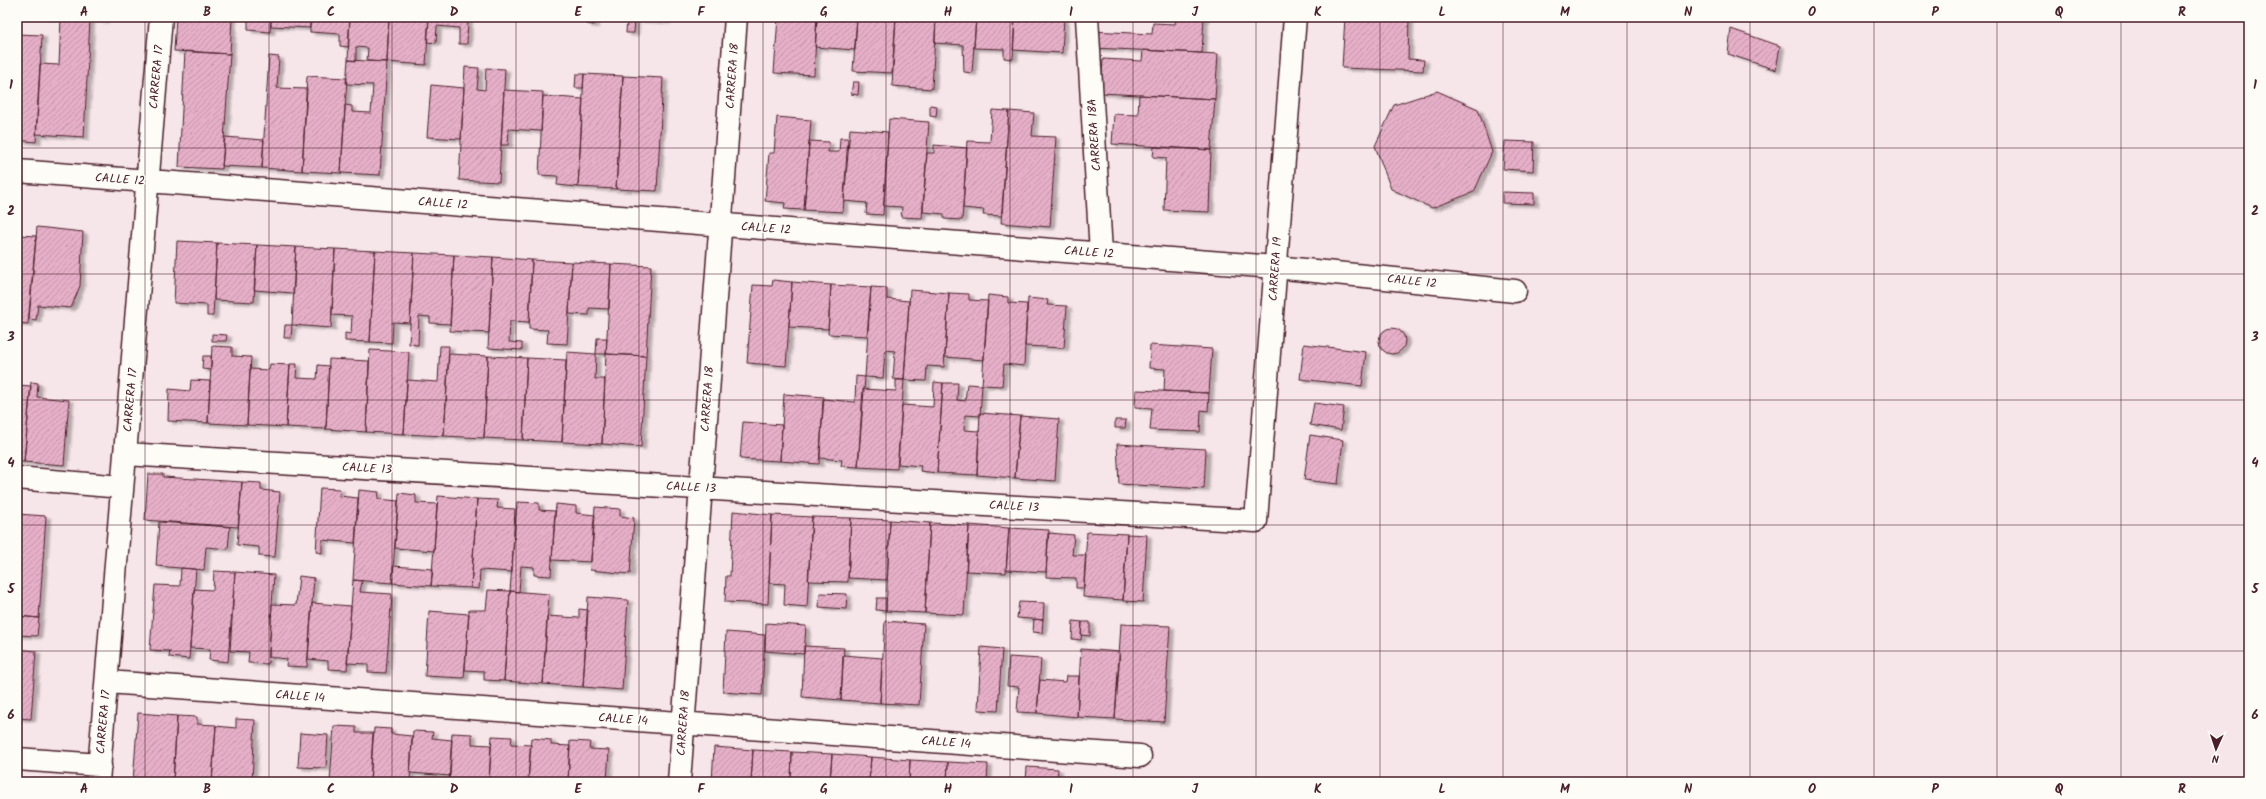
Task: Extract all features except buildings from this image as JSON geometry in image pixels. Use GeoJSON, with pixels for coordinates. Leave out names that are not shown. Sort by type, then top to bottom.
{"type":"FeatureCollection","features":[{"type":"Feature","properties":{"kind":"street","name":"CARRERA 17"},"geometry":{"type":"LineString","coordinates":[[99,774],[161,17]]}},
{"type":"Feature","properties":{"kind":"street","name":"CARRERA 18"},"geometry":{"type":"LineString","coordinates":[[679,782],[736,17]]}},
{"type":"Feature","properties":{"kind":"street","name":"CARRERA 18A"},"geometry":{"type":"LineString","coordinates":[[1086,17],[1101,253]]}},
{"type":"Feature","properties":{"kind":"street","name":"CARRERA 19"},"geometry":{"type":"LineString","coordinates":[[1256,520],[1295,17]]}},
{"type":"Feature","properties":{"kind":"street","name":"CALLE 12"},"geometry":{"type":"LineString","coordinates":[[17,171],[1101,253],[1275,267],[1515,291]]}},
{"type":"Feature","properties":{"kind":"street","name":"CALLE 13"},"geometry":{"type":"LineString","coordinates":[[125,454],[1256,520]]}},
{"type":"Feature","properties":{"kind":"street"},"geometry":{"type":"LineString","coordinates":[[17,478],[122,487]]}},
{"type":"Feature","properties":{"kind":"street","name":"CALLE 14"},"geometry":{"type":"LineString","coordinates":[[107,682],[1140,756]]}},
{"type":"Feature","properties":{"kind":"street"},"geometry":{"type":"LineString","coordinates":[[17,759],[99,774]]}}]}
